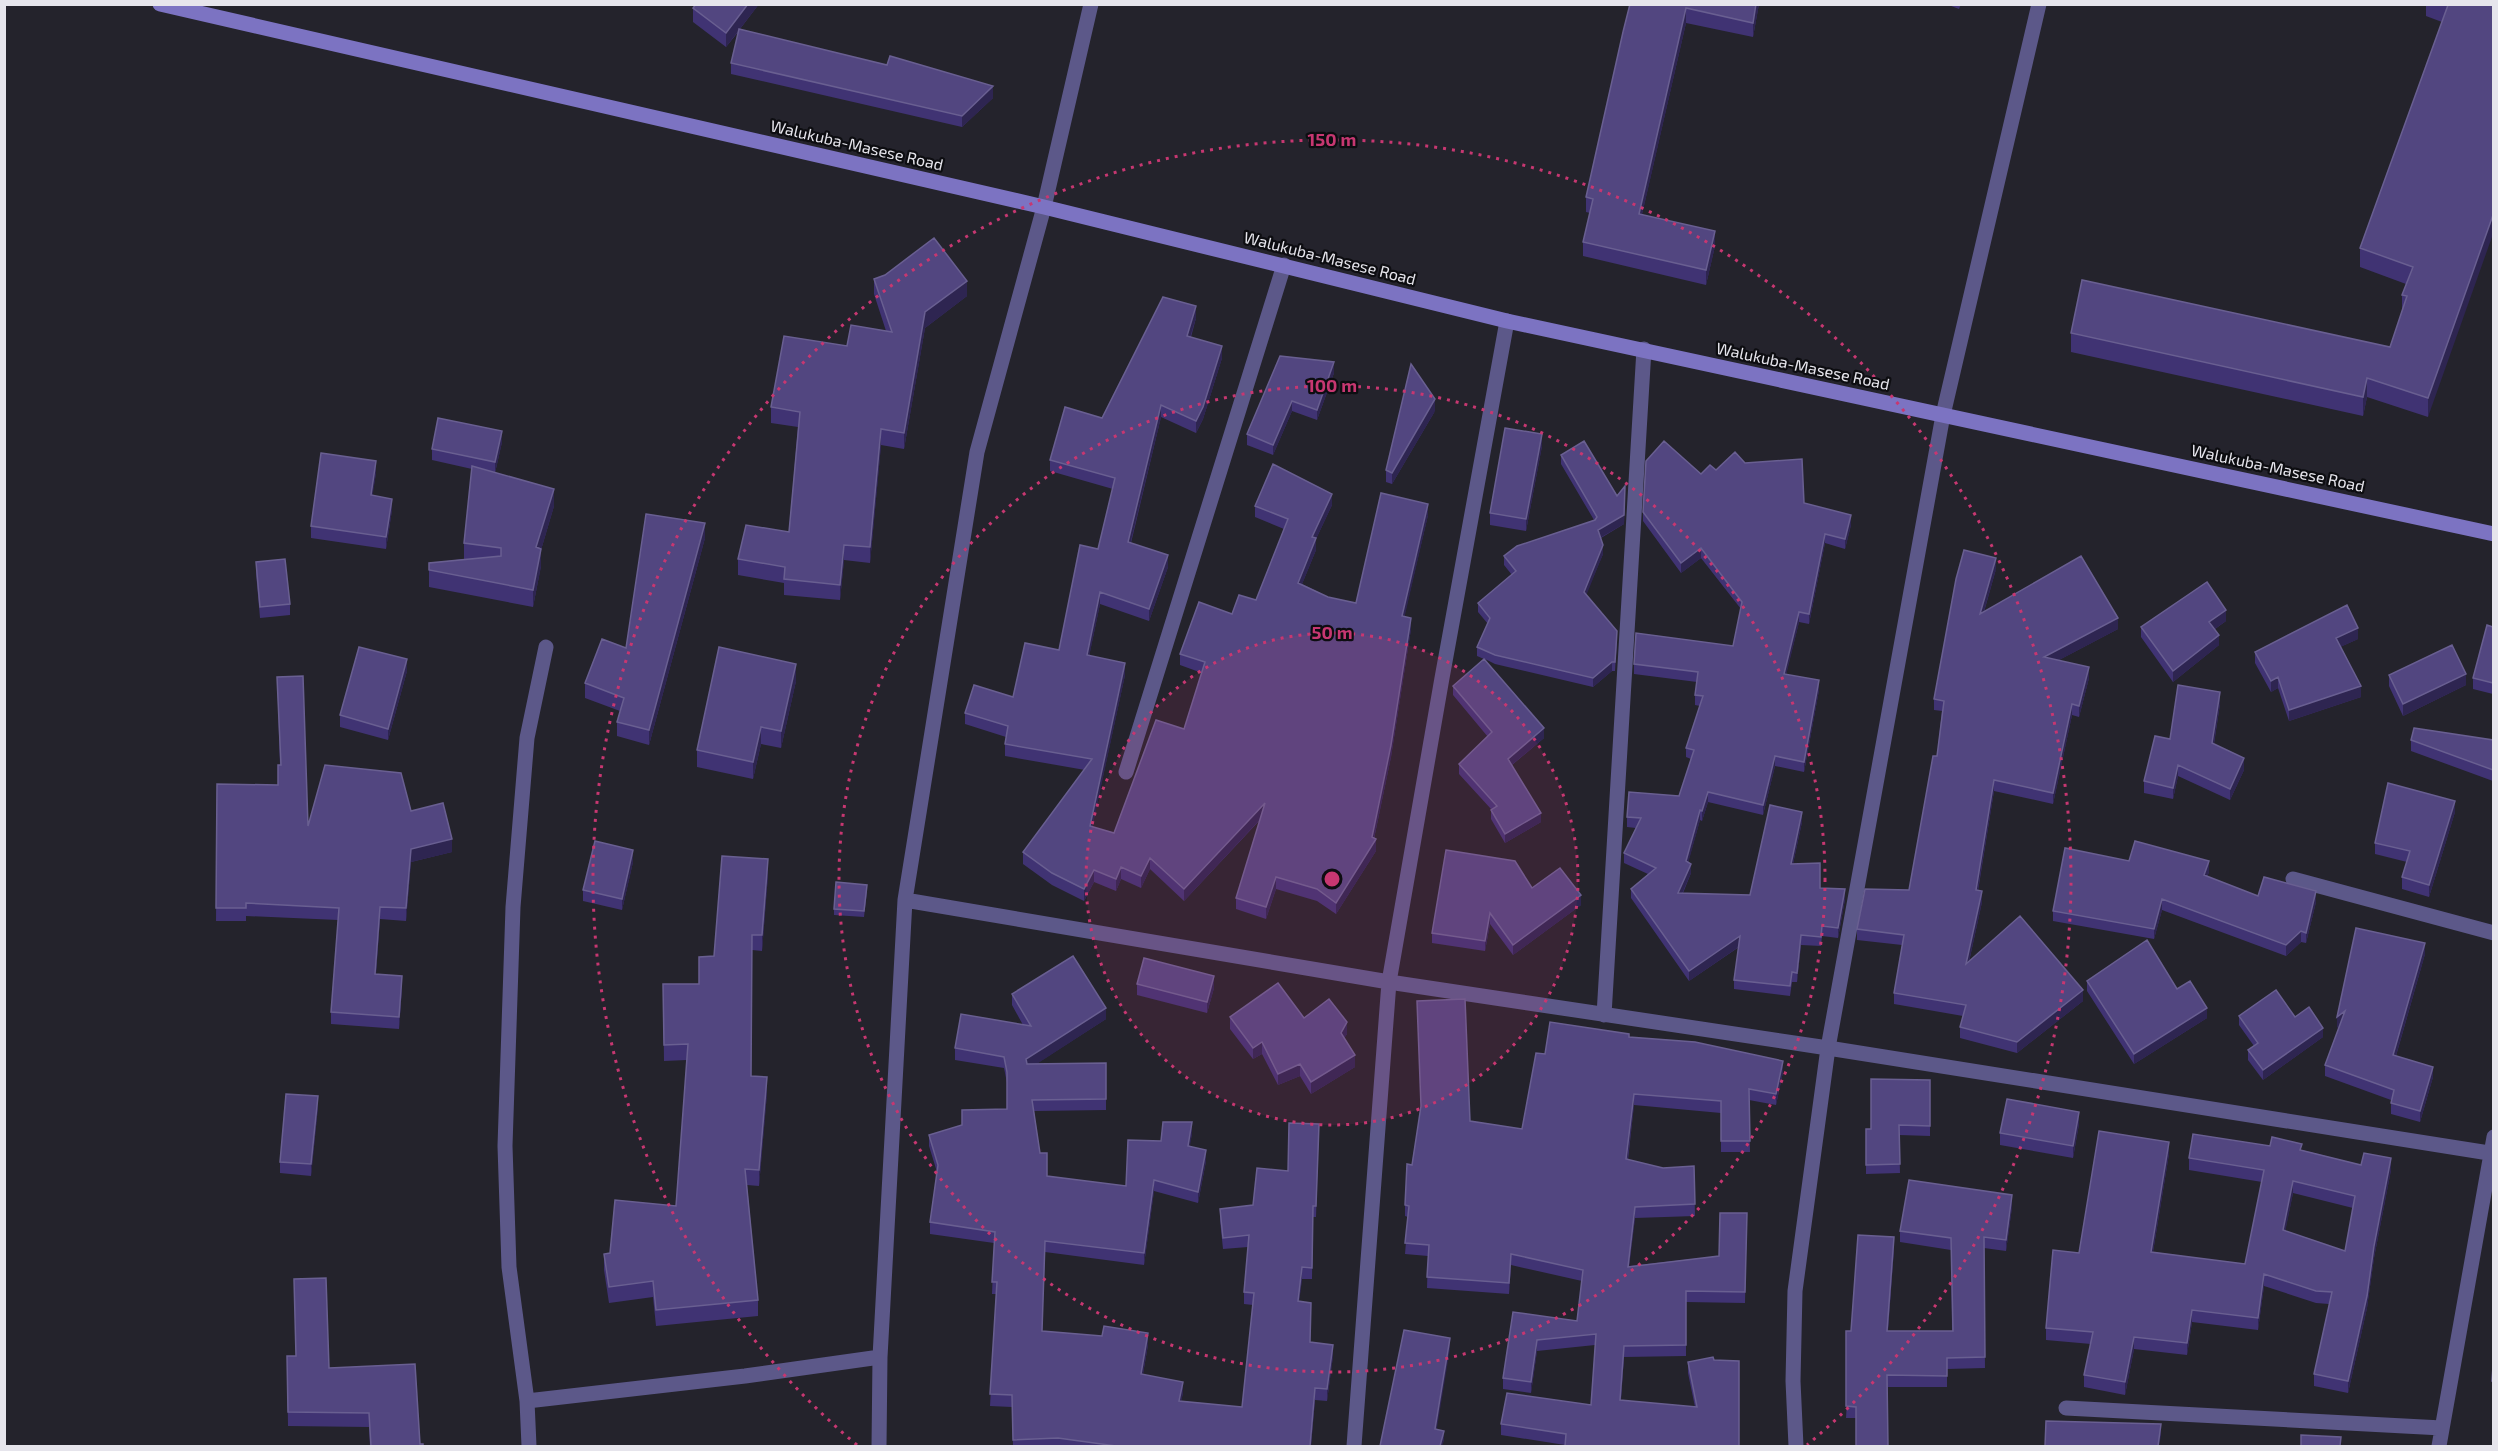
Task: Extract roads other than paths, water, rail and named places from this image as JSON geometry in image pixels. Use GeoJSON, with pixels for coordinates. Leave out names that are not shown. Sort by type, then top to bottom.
{"type":"FeatureCollection","features":[{"type":"Feature","properties":{"kind":"street","name":"Walukuba-Masese Road"},"geometry":{"type":"LineString","coordinates":[[160,4],[1044,207],[1507,321],[2493,534]]}},
{"type":"Feature","properties":{"kind":"street"},"geometry":{"type":"LineString","coordinates":[[879,1446],[880,1358],[904,900],[977,452],[1044,207],[1091,4]]}},
{"type":"Feature","properties":{"kind":"street"},"geometry":{"type":"LineString","coordinates":[[1796,1446],[1793,1381],[1795,1291],[1828,1048],[1943,415],[2039,4]]}},
{"type":"Feature","properties":{"kind":"street"},"geometry":{"type":"LineString","coordinates":[[1126,772],[1284,265]]}},
{"type":"Feature","properties":{"kind":"street"},"geometry":{"type":"LineString","coordinates":[[1354,1446],[1389,982],[1507,321]]}},
{"type":"Feature","properties":{"kind":"street"},"geometry":{"type":"LineString","coordinates":[[1604,1015],[1644,350]]}},
{"type":"Feature","properties":{"kind":"street"},"geometry":{"type":"LineString","coordinates":[[529,1446],[527,1401],[509,1267],[505,1146],[516,873],[527,738],[546,647]]}},
{"type":"Feature","properties":{"kind":"street"},"geometry":{"type":"LineString","coordinates":[[2293,879],[2493,933]]}},
{"type":"Feature","properties":{"kind":"street"},"geometry":{"type":"LineString","coordinates":[[904,900],[1389,982],[1828,1048],[2489,1153]]}},
{"type":"Feature","properties":{"kind":"street"},"geometry":{"type":"LineString","coordinates":[[2439,1446],[2493,1137]]}},
{"type":"Feature","properties":{"kind":"street"},"geometry":{"type":"LineString","coordinates":[[527,1401],[880,1358]]}},
{"type":"Feature","properties":{"kind":"street"},"geometry":{"type":"LineString","coordinates":[[2066,1408],[2442,1428]]}}]}
